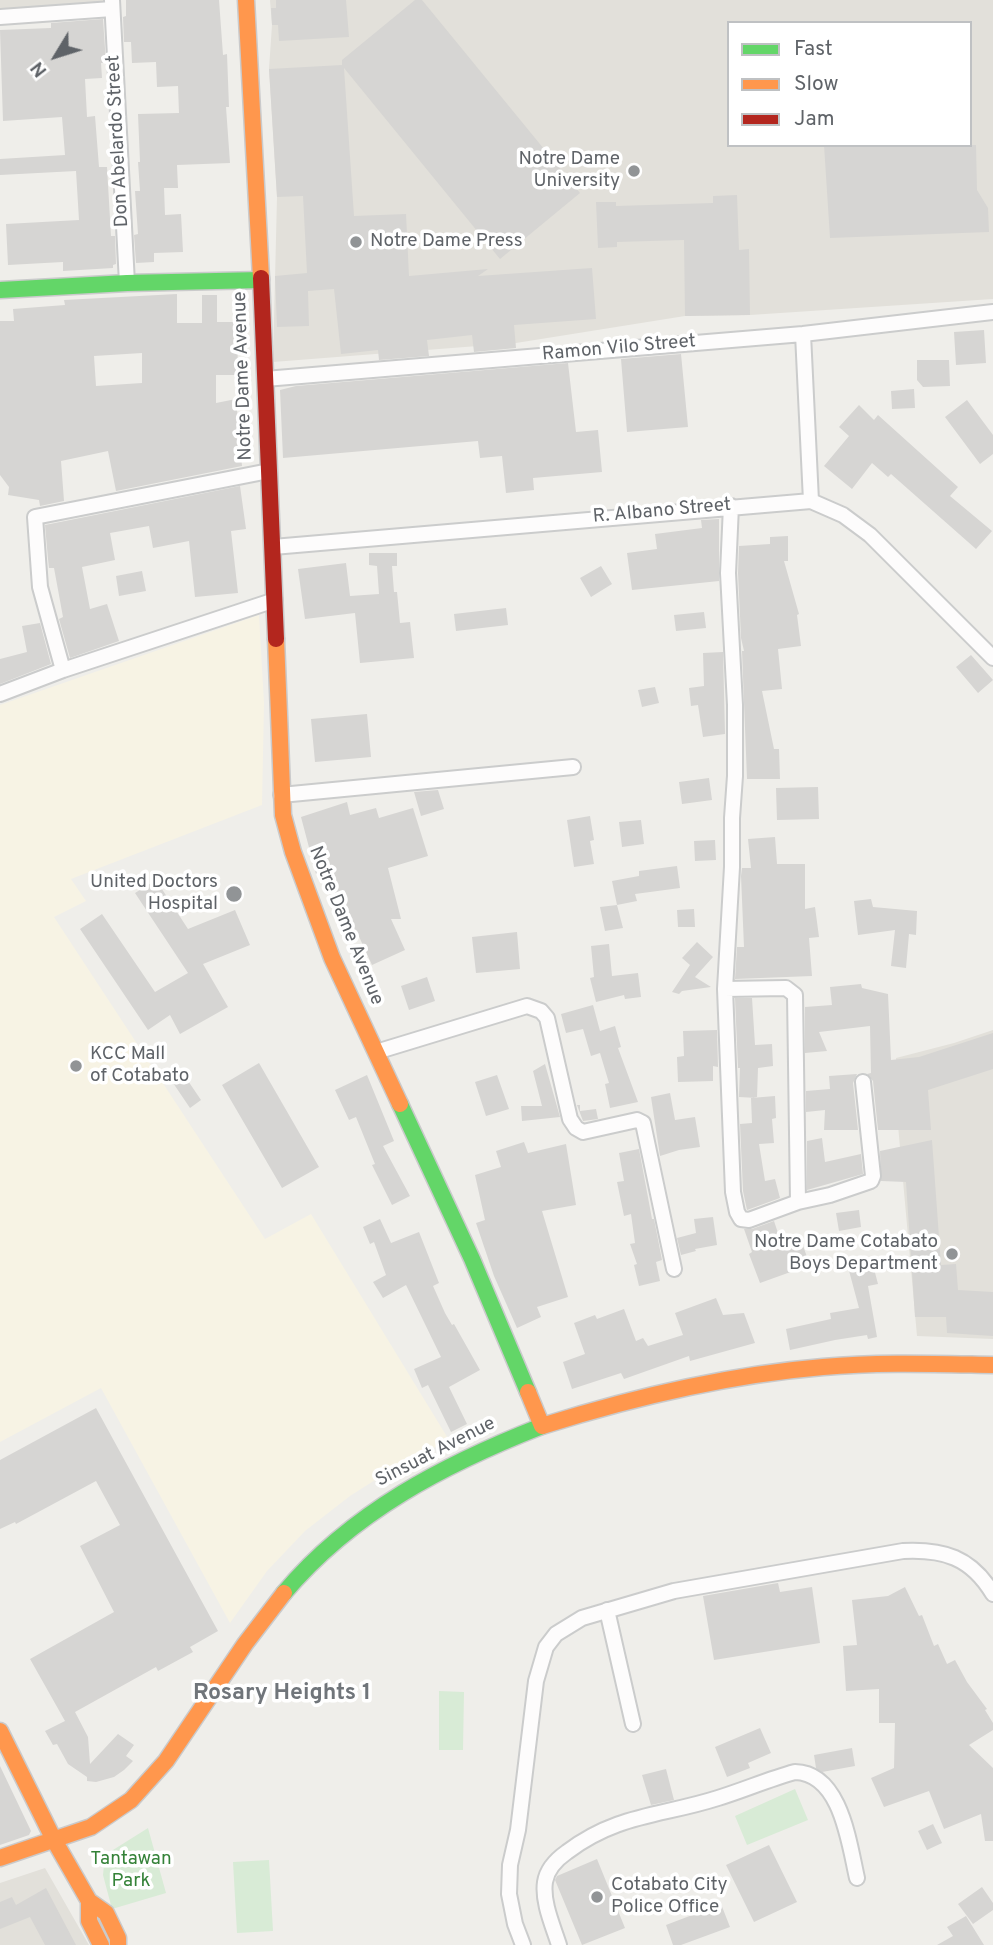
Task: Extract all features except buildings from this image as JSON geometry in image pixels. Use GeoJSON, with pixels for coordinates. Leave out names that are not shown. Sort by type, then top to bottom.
{"type":"FeatureCollection","features":[{"type":"Feature","properties":{"kind":"main road","name":"Notre Dame Avenue"},"geometry":{"type":"LineString","coordinates":[[246,0],[270,471],[282,815],[304,891],[422,1149],[542,1426]]}},
{"type":"Feature","properties":{"kind":"main road","name":"Notre Dame Avenue"},"geometry":{"type":"LineString","coordinates":[[0,290],[127,283],[261,280]]}},
{"type":"Feature","properties":{"kind":"main road","name":"Sinsuat Avenue"},"geometry":{"type":"LineString","coordinates":[[0,1858],[85,1829],[117,1812],[145,1786],[174,1750],[290,1585],[335,1541],[390,1497],[416,1482],[492,1445],[542,1426],[635,1398],[715,1381],[774,1372],[877,1364],[993,1365]]}},
{"type":"Feature","properties":{"kind":"main road"},"geometry":{"type":"LineString","coordinates":[[0,1731],[54,1840],[89,1901],[106,1913],[118,1938],[118,1945]]}},
{"type":"Feature","properties":{"kind":"main road"},"geometry":{"type":"LineString","coordinates":[[89,1901],[89,1921],[100,1945]]}},
{"type":"Feature","properties":{"kind":"street"},"geometry":{"type":"LineString","coordinates":[[0,17],[112,4]]}},
{"type":"Feature","properties":{"kind":"street","name":"Don Abelardo Street"},"geometry":{"type":"LineString","coordinates":[[112,4],[127,283]]}},
{"type":"Feature","properties":{"kind":"street","name":"Ramon Vilo Street"},"geometry":{"type":"LineString","coordinates":[[265,379],[803,334],[993,312]]}},
{"type":"Feature","properties":{"kind":"street"},"geometry":{"type":"LineString","coordinates":[[803,334],[811,501]]}},
{"type":"Feature","properties":{"kind":"street"},"geometry":{"type":"LineString","coordinates":[[63,670],[40,587],[35,517],[270,471]]}},
{"type":"Feature","properties":{"kind":"street","name":"R. Albano Street"},"geometry":{"type":"LineString","coordinates":[[273,547],[811,501],[843,515],[870,536],[993,658]]}},
{"type":"Feature","properties":{"kind":"street"},"geometry":{"type":"LineString","coordinates":[[731,506],[728,573],[735,705],[735,764],[725,989],[733,1192],[741,1219],[750,1220],[797,1202],[830,1195],[871,1181],[873,1176],[863,1082]]}},
{"type":"Feature","properties":{"kind":"street"},"geometry":{"type":"LineString","coordinates":[[0,694],[63,670],[275,600]]}},
{"type":"Feature","properties":{"kind":"street"},"geometry":{"type":"LineString","coordinates":[[281,795],[573,767]]}},
{"type":"Feature","properties":{"kind":"street"},"geometry":{"type":"LineString","coordinates":[[725,989],[786,988],[795,995],[797,1202]]}},
{"type":"Feature","properties":{"kind":"street"},"geometry":{"type":"LineString","coordinates":[[376,1052],[527,1006],[541,1011],[547,1018],[570,1119],[576,1128],[583,1132],[637,1120],[643,1123],[674,1269]]}},
{"type":"Feature","properties":{"kind":"street"},"geometry":{"type":"LineString","coordinates":[[523,1945],[515,1924],[509,1894],[510,1865],[518,1830],[536,1681],[540,1661],[556,1634],[582,1618],[674,1591],[903,1551],[947,1553],[968,1566],[988,1585],[993,1594]]}},
{"type":"Feature","properties":{"kind":"street"},"geometry":{"type":"LineString","coordinates":[[607,1610],[633,1724]]}},
{"type":"Feature","properties":{"kind":"street"},"geometry":{"type":"LineString","coordinates":[[559,1945],[546,1898],[545,1882],[551,1868],[579,1843],[605,1829],[636,1818],[716,1799],[795,1772],[807,1772],[817,1777],[835,1800],[857,1878]]}},
{"type":"Feature","properties":{"kind":"shaded area"},"geometry":{"type":"Polygon","coordinates":[[[0,0],[105,0],[105,3],[0,9],[0,0]]]}},
{"type":"Feature","properties":{"kind":"shaded area","name":"Notre Dame University"},"geometry":{"type":"Polygon","coordinates":[[[270,0],[993,0],[993,299],[750,315],[685,316],[516,343],[273,362],[277,197],[269,69],[272,25],[270,0]]]}},
{"type":"Feature","properties":{"kind":"shaded area","name":"KCC Mall of Cotabato"},"geometry":{"type":"Polygon","coordinates":[[[259,615],[264,703],[262,805],[71,879],[86,901],[54,917],[265,1239],[311,1214],[449,1440],[394,1468],[350,1496],[305,1531],[267,1571],[230,1623],[101,1388],[0,1442],[0,705],[259,615]]]}},
{"type":"Feature","properties":{"kind":"shaded area","name":"Notre Dame Cotabato Boys Department"},"geometry":{"type":"Polygon","coordinates":[[[993,1030],[993,1339],[917,1336],[896,1103],[896,1058],[993,1030]]]}},
{"type":"Feature","properties":{"kind":"shaded area"},"geometry":{"type":"Polygon","coordinates":[[[45,1868],[89,1945],[0,1945],[0,1883],[45,1868]]]}},
{"type":"Feature","properties":{"kind":"green space"},"geometry":{"type":"Polygon","coordinates":[[[439,1691],[464,1692],[463,1750],[439,1750],[439,1691]]]}},
{"type":"Feature","properties":{"kind":"green space"},"geometry":{"type":"Polygon","coordinates":[[[795,1789],[808,1820],[747,1845],[735,1816],[795,1789]]]}},
{"type":"Feature","properties":{"kind":"green space","name":"Tantawan Park"},"geometry":{"type":"Polygon","coordinates":[[[148,1828],[166,1893],[112,1909],[103,1875],[105,1855],[148,1828]]]}},
{"type":"Feature","properties":{"kind":"green space"},"geometry":{"type":"Polygon","coordinates":[[[269,1860],[273,1931],[237,1933],[233,1862],[269,1860]]]}},
{"type":"Feature","properties":{"kind":"traffic: fast"},"geometry":{"type":"LineString","coordinates":[[0,290],[127,283],[261,280]]}},
{"type":"Feature","properties":{"kind":"traffic: fast"},"geometry":{"type":"LineString","coordinates":[[400,1104],[472,1259],[528,1392]]}},
{"type":"Feature","properties":{"kind":"traffic: fast"},"geometry":{"type":"LineString","coordinates":[[284,1593],[339,1538],[402,1493],[470,1457],[542,1426]]}},
{"type":"Feature","properties":{"kind":"traffic: slow"},"geometry":{"type":"LineString","coordinates":[[246,0],[261,278]]}},
{"type":"Feature","properties":{"kind":"traffic: slow"},"geometry":{"type":"LineString","coordinates":[[276,639],[283,815],[293,852],[332,958],[400,1104]]}},
{"type":"Feature","properties":{"kind":"traffic: slow"},"geometry":{"type":"LineString","coordinates":[[528,1392],[542,1426],[681,1389],[787,1371],[865,1364],[993,1365]]}},
{"type":"Feature","properties":{"kind":"traffic: slow"},"geometry":{"type":"LineString","coordinates":[[0,1858],[91,1827],[131,1800],[166,1761],[245,1644],[284,1593]]}},
{"type":"Feature","properties":{"kind":"traffic: slow"},"geometry":{"type":"LineString","coordinates":[[0,1731],[54,1840],[89,1901],[106,1913],[118,1938],[118,1945]]}},
{"type":"Feature","properties":{"kind":"traffic: slow"},"geometry":{"type":"LineString","coordinates":[[89,1901],[89,1921],[101,1945]]}},
{"type":"Feature","properties":{"kind":"traffic: jam"},"geometry":{"type":"LineString","coordinates":[[261,278],[276,639]]}},
{"type":"Feature","properties":{"kind":"place","name":"Notre Dame University"},"geometry":{"type":"Point","coordinates":[634,171]}},
{"type":"Feature","properties":{"kind":"place","name":"Notre Dame Press"},"geometry":{"type":"Point","coordinates":[356,242]}},
{"type":"Feature","properties":{"kind":"place","name":"United Doctors Hospital"},"geometry":{"type":"Point","coordinates":[234,894]}},
{"type":"Feature","properties":{"kind":"place","name":"KCC Mall of Cotabato"},"geometry":{"type":"Point","coordinates":[76,1066]}},
{"type":"Feature","properties":{"kind":"place","name":"Notre Dame Cotabato Boys Department"},"geometry":{"type":"Point","coordinates":[952,1254]}},
{"type":"Feature","properties":{"kind":"place","name":"Cotabato City Police Office"},"geometry":{"type":"Point","coordinates":[597,1897]}},
{"type":"Feature","properties":{"kind":"district","name":"Rosary Heights 1"},"geometry":{"type":"Point","coordinates":[282,1694]}}]}
